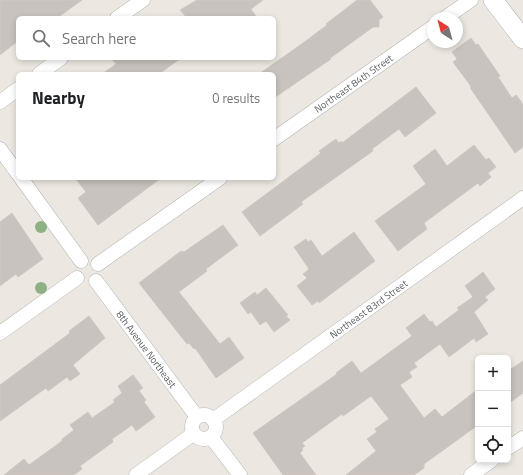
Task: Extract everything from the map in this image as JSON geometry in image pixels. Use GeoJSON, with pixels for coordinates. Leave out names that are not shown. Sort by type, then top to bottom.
{"type":"FeatureCollection","features":[{"type":"Feature","properties":{"kind":"main road"},"geometry":{"type":"LineString","coordinates":[[493,0],[523,39]]}},
{"type":"Feature","properties":{"kind":"street"},"geometry":{"type":"LineString","coordinates":[[120,16],[142,0]]}},
{"type":"Feature","properties":{"kind":"street"},"geometry":{"type":"LineString","coordinates":[[454,12],[471,0]]}},
{"type":"Feature","properties":{"kind":"street","name":"Northeast 84th Street"},"geometry":{"type":"LineString","coordinates":[[276,138],[427,31]]}},
{"type":"Feature","properties":{"kind":"street"},"geometry":{"type":"LineString","coordinates":[[42,72],[58,60]]}},
{"type":"Feature","properties":{"kind":"street"},"geometry":{"type":"LineString","coordinates":[[0,102],[16,90]]}},
{"type":"Feature","properties":{"kind":"street"},"geometry":{"type":"LineString","coordinates":[[0,149],[16,171]]}},
{"type":"Feature","properties":{"kind":"street"},"geometry":{"type":"LineString","coordinates":[[22,180],[81,261]]}},
{"type":"Feature","properties":{"kind":"street"},"geometry":{"type":"LineString","coordinates":[[98,264],[217,180]]}},
{"type":"Feature","properties":{"kind":"street","name":"Northeast 83rd Street"},"geometry":{"type":"LineString","coordinates":[[213,420],[523,198]]}},
{"type":"Feature","properties":{"kind":"street"},"geometry":{"type":"LineString","coordinates":[[88,258],[98,264],[101,269],[101,274],[96,282],[86,284],[82,283],[77,278],[76,269],[81,261],[88,258]]}},
{"type":"Feature","properties":{"kind":"street"},"geometry":{"type":"LineString","coordinates":[[0,334],[77,278]]}},
{"type":"Feature","properties":{"kind":"street","name":"8th Avenue Northeast"},"geometry":{"type":"LineString","coordinates":[[96,282],[197,417]]}},
{"type":"Feature","properties":{"kind":"street"},"geometry":{"type":"LineString","coordinates":[[205,415],[213,420],[216,429],[211,437],[205,440],[197,438],[193,434],[191,427],[192,423],[197,417],[205,415]]}},
{"type":"Feature","properties":{"kind":"street"},"geometry":{"type":"LineString","coordinates":[[136,475],[193,434]]}},
{"type":"Feature","properties":{"kind":"street"},"geometry":{"type":"LineString","coordinates":[[211,437],[240,475]]}},
{"type":"Feature","properties":{"kind":"street"},"geometry":{"type":"LineString","coordinates":[[511,446],[523,438]]}},
{"type":"Feature","properties":{"kind":"street"},"geometry":{"type":"LineString","coordinates":[[471,475],[488,463]]}},
{"type":"Feature","properties":{"kind":"building"},"geometry":{"type":"Polygon","coordinates":[[[0,0],[82,0],[60,16],[16,16],[16,43],[0,55],[0,0]]]}},
{"type":"Feature","properties":{"kind":"building"},"geometry":{"type":"Polygon","coordinates":[[[197,0],[263,0],[251,9],[256,16],[185,16],[180,10],[197,0]]]}},
{"type":"Feature","properties":{"kind":"building"},"geometry":{"type":"Polygon","coordinates":[[[357,0],[370,0],[383,17],[379,20],[379,27],[373,27],[330,58],[331,59],[276,97],[276,72],[262,72],[303,43],[327,25],[326,24],[357,0]]]}},
{"type":"Feature","properties":{"kind":"building"},"geometry":{"type":"Polygon","coordinates":[[[471,38],[476,45],[478,44],[500,76],[498,77],[512,98],[516,95],[523,104],[523,147],[515,153],[453,62],[457,59],[452,52],[457,48],[463,48],[463,44],[471,38]]]}},
{"type":"Feature","properties":{"kind":"building"},"geometry":{"type":"Polygon","coordinates":[[[113,60],[178,60],[162,72],[105,72],[116,64],[113,60]]]}},
{"type":"Feature","properties":{"kind":"building"},"geometry":{"type":"Polygon","coordinates":[[[416,87],[436,113],[405,137],[399,129],[372,149],[373,151],[301,202],[303,204],[260,236],[242,212],[321,153],[319,151],[336,139],[339,143],[341,141],[342,143],[416,87]]]}},
{"type":"Feature","properties":{"kind":"building"},"geometry":{"type":"Polygon","coordinates":[[[474,145],[486,160],[489,158],[496,167],[488,173],[491,177],[480,186],[478,183],[424,223],[427,229],[398,251],[375,221],[426,184],[413,166],[435,149],[447,166],[474,145]]]}},
{"type":"Feature","properties":{"kind":"building"},"geometry":{"type":"Polygon","coordinates":[[[77,180],[158,180],[98,225],[78,198],[86,192],[77,180]]]}},
{"type":"Feature","properties":{"kind":"building"},"geometry":{"type":"Polygon","coordinates":[[[12,213],[43,259],[18,277],[16,274],[0,286],[0,222],[12,213]]]}},
{"type":"Feature","properties":{"kind":"building"},"geometry":{"type":"Polygon","coordinates":[[[223,225],[238,245],[179,292],[220,344],[229,337],[244,358],[216,378],[195,348],[194,349],[189,343],[187,344],[139,283],[181,251],[184,252],[223,225]]]}},
{"type":"Feature","properties":{"kind":"building"},"geometry":{"type":"Polygon","coordinates":[[[354,232],[375,261],[319,303],[318,301],[312,305],[297,286],[307,278],[303,274],[309,269],[294,247],[306,239],[308,242],[311,240],[322,256],[354,232]]]}},
{"type":"Feature","properties":{"kind":"building"},"geometry":{"type":"Polygon","coordinates":[[[483,272],[495,289],[485,297],[488,300],[474,312],[488,334],[476,342],[474,338],[449,357],[440,344],[414,363],[417,367],[409,372],[412,377],[400,385],[424,418],[435,409],[442,417],[475,391],[475,427],[424,464],[424,468],[414,475],[346,475],[376,451],[367,439],[377,432],[375,429],[389,419],[371,396],[343,416],[342,414],[302,443],[305,446],[302,448],[303,450],[300,453],[316,475],[283,475],[253,433],[337,374],[336,373],[352,361],[361,373],[412,336],[406,328],[424,314],[436,327],[459,310],[457,308],[473,297],[465,286],[483,272]]]}},
{"type":"Feature","properties":{"kind":"building"},"geometry":{"type":"Polygon","coordinates":[[[266,288],[288,315],[286,316],[290,320],[274,332],[266,321],[260,325],[251,312],[248,314],[240,303],[255,292],[257,295],[266,288]]]}},
{"type":"Feature","properties":{"kind":"building"},"geometry":{"type":"Polygon","coordinates":[[[89,316],[105,338],[73,365],[80,374],[70,381],[67,377],[48,391],[46,388],[0,421],[0,385],[70,333],[69,331],[89,316]]]}},
{"type":"Feature","properties":{"kind":"building"},"geometry":{"type":"Polygon","coordinates":[[[523,361],[523,393],[511,402],[511,391],[511,369],[523,361]]]}},
{"type":"Feature","properties":{"kind":"building"},"geometry":{"type":"Polygon","coordinates":[[[133,375],[143,388],[139,391],[146,400],[144,402],[155,417],[136,431],[132,425],[112,439],[113,442],[80,466],[82,469],[74,475],[4,475],[24,459],[29,465],[62,441],[62,439],[74,430],[70,425],[88,412],[92,418],[115,402],[113,400],[122,393],[118,386],[133,375]]]}}]}
